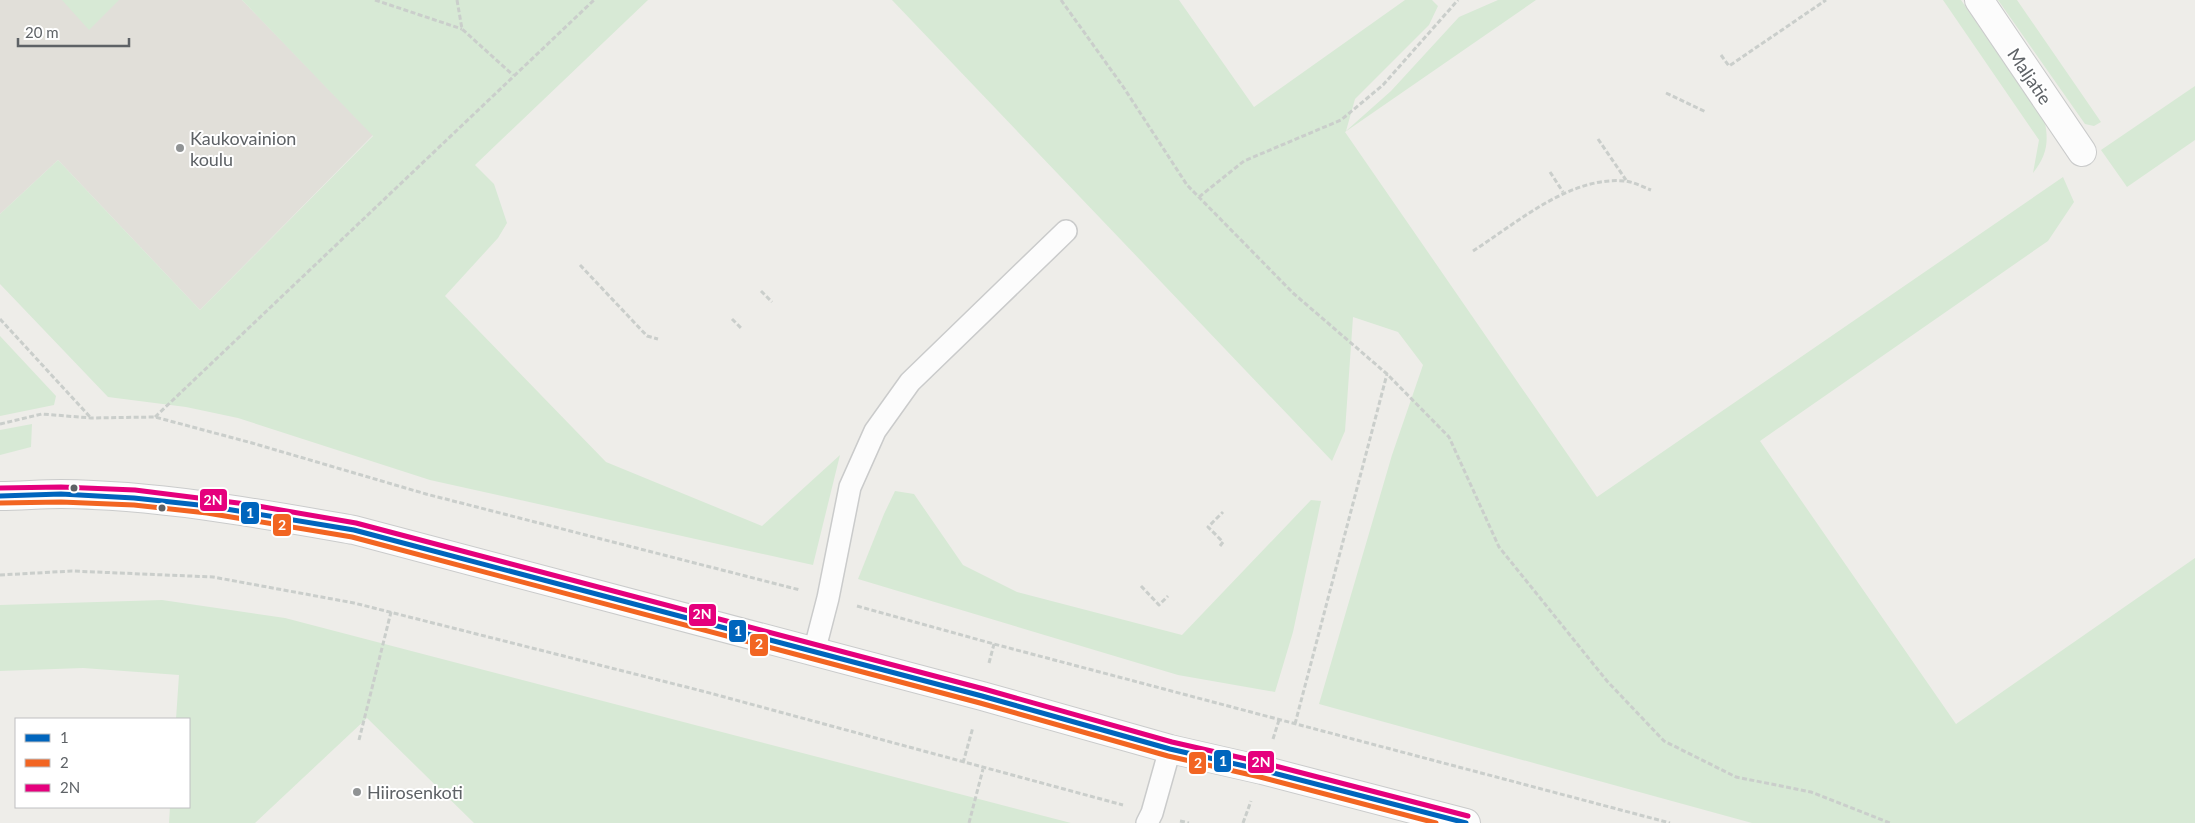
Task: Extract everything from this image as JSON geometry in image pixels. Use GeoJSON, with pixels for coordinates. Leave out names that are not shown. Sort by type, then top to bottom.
{"type":"FeatureCollection","features":[{"type":"Feature","properties":{"kind":"street","name":"Maljatie"},"geometry":{"type":"LineString","coordinates":[[1979,0],[2082,152]]}},
{"type":"Feature","properties":{"kind":"street"},"geometry":{"type":"LineString","coordinates":[[0,496],[60,494],[152,499],[250,512],[354,530],[1170,749],[1262,770],[1466,823]]}},
{"type":"Feature","properties":{"kind":"lane"},"geometry":{"type":"LineString","coordinates":[[814,652],[828,598],[850,487],[875,431],[910,382],[1066,231]]}},
{"type":"Feature","properties":{"kind":"lane"},"geometry":{"type":"LineString","coordinates":[[1150,818],[1170,749]]}},
{"type":"Feature","properties":{"kind":"path"},"geometry":{"type":"LineString","coordinates":[[375,0],[462,29],[513,76]]}},
{"type":"Feature","properties":{"kind":"path"},"geometry":{"type":"LineString","coordinates":[[457,0],[462,29]]}},
{"type":"Feature","properties":{"kind":"path"},"geometry":{"type":"LineString","coordinates":[[155,418],[594,0]]}},
{"type":"Feature","properties":{"kind":"path"},"geometry":{"type":"LineString","coordinates":[[1061,0],[1124,88],[1187,185],[1293,293],[1387,374],[1449,437],[1499,547],[1607,681],[1664,741],[1736,777],[1811,792],[1890,823]]}},
{"type":"Feature","properties":{"kind":"path"},"geometry":{"type":"LineString","coordinates":[[1199,197],[1244,161],[1341,120],[1383,84],[1458,0]]}},
{"type":"Feature","properties":{"kind":"path"},"geometry":{"type":"LineString","coordinates":[[1721,55],[1729,66],[1826,0]]}},
{"type":"Feature","properties":{"kind":"path"},"geometry":{"type":"LineString","coordinates":[[1666,93],[1706,112]]}},
{"type":"Feature","properties":{"kind":"path"},"geometry":{"type":"LineString","coordinates":[[1598,139],[1627,181]]}},
{"type":"Feature","properties":{"kind":"path"},"geometry":{"type":"LineString","coordinates":[[1550,172],[1563,192]]}},
{"type":"Feature","properties":{"kind":"path"},"geometry":{"type":"LineString","coordinates":[[1474,251],[1563,192],[1587,183],[1627,181],[1651,190]]}},
{"type":"Feature","properties":{"kind":"path"},"geometry":{"type":"LineString","coordinates":[[580,265],[647,336],[658,339]]}},
{"type":"Feature","properties":{"kind":"path"},"geometry":{"type":"LineString","coordinates":[[761,290],[772,302]]}},
{"type":"Feature","properties":{"kind":"path"},"geometry":{"type":"LineString","coordinates":[[0,319],[91,418]]}},
{"type":"Feature","properties":{"kind":"path"},"geometry":{"type":"LineString","coordinates":[[732,319],[742,329]]}},
{"type":"Feature","properties":{"kind":"path"},"geometry":{"type":"LineString","coordinates":[[1294,724],[1387,374]]}},
{"type":"Feature","properties":{"kind":"path"},"geometry":{"type":"LineString","coordinates":[[1220,546],[1223,542],[1208,527],[1223,512]]}},
{"type":"Feature","properties":{"kind":"path"},"geometry":{"type":"LineString","coordinates":[[0,575],[72,571],[213,577],[354,603],[706,692],[983,769],[1150,818],[1189,823]]}},
{"type":"Feature","properties":{"kind":"path"},"geometry":{"type":"LineString","coordinates":[[1140,586],[1158,605],[1168,596]]}},
{"type":"Feature","properties":{"kind":"path"},"geometry":{"type":"LineString","coordinates":[[359,740],[391,612]]}},
{"type":"Feature","properties":{"kind":"path"},"geometry":{"type":"LineString","coordinates":[[969,823],[983,769]]}},
{"type":"Feature","properties":{"kind":"shaded area","name":"Kaukovainion koulu"},"geometry":{"type":"Polygon","coordinates":[[[0,0],[242,0],[373,135],[200,310],[58,160],[0,214],[0,0]]]}},
{"type":"Feature","properties":{"kind":"green space"},"geometry":{"type":"Polygon","coordinates":[[[62,0],[119,0],[89,30],[62,0]]]}},
{"type":"Feature","properties":{"kind":"green space"},"geometry":{"type":"Polygon","coordinates":[[[242,0],[648,0],[475,165],[494,184],[507,223],[498,238],[445,296],[606,462],[762,526],[840,455],[813,565],[430,480],[238,418],[186,407],[108,397],[0,284],[0,214],[58,160],[200,310],[373,136],[242,0]]]}},
{"type":"Feature","properties":{"kind":"green space"},"geometry":{"type":"Polygon","coordinates":[[[892,0],[1179,0],[1254,107],[1405,0],[1432,0],[1438,6],[1429,25],[1355,99],[1346,131],[1391,91],[1459,17],[1498,0],[1536,0],[1345,132],[1597,497],[2063,177],[2074,202],[2048,241],[1760,441],[1956,724],[2195,558],[2195,823],[1752,823],[1319,704],[1392,455],[1423,365],[1398,332],[1353,317],[1345,431],[1332,461],[892,0]]]}},
{"type":"Feature","properties":{"kind":"green space"},"geometry":{"type":"Polygon","coordinates":[[[1943,0],[1961,0],[2045,123],[2047,137],[2044,155],[2033,173],[2039,140],[1943,0]]]}},
{"type":"Feature","properties":{"kind":"green space"},"geometry":{"type":"Polygon","coordinates":[[[1998,0],[2017,0],[2101,122],[2094,126],[2085,124],[1998,0]]]}},
{"type":"Feature","properties":{"kind":"green space"},"geometry":{"type":"Polygon","coordinates":[[[2195,86],[2195,140],[2127,187],[2101,150],[2195,86]]]}},
{"type":"Feature","properties":{"kind":"green space"},"geometry":{"type":"Polygon","coordinates":[[[0,336],[56,396],[54,405],[0,416],[0,336]]]}},
{"type":"Feature","properties":{"kind":"green space"},"geometry":{"type":"Polygon","coordinates":[[[32,424],[31,447],[0,455],[0,430],[32,424]]]}},
{"type":"Feature","properties":{"kind":"green space"},"geometry":{"type":"Polygon","coordinates":[[[895,491],[914,494],[963,565],[1017,592],[1182,635],[1311,500],[1321,501],[1293,632],[1275,692],[1178,675],[858,579],[895,491]]]}},
{"type":"Feature","properties":{"kind":"green space"},"geometry":{"type":"Polygon","coordinates":[[[162,600],[285,618],[1071,823],[474,823],[367,718],[255,823],[169,823],[170,808],[190,808],[190,718],[176,718],[179,675],[83,668],[0,671],[0,605],[162,600]]]}},
{"type":"Feature","properties":{"kind":"transit line","name":"2N"},"geometry":{"type":"LineString","coordinates":[[0,488],[61,487],[135,490],[246,504],[356,523],[984,689],[1172,742],[1264,763],[1468,816]]}},
{"type":"Feature","properties":{"kind":"transit line","name":"1"},"geometry":{"type":"LineString","coordinates":[[0,496],[61,494],[134,498],[208,506],[354,530],[982,696],[1170,749],[1262,770],[1466,823]]}},
{"type":"Feature","properties":{"kind":"transit line","name":"2"},"geometry":{"type":"LineString","coordinates":[[0,503],[61,502],[134,505],[207,513],[352,537],[980,703],[1168,756],[1260,777],[1436,823]]}},
{"type":"Feature","properties":{"kind":"place","name":"Kaukovainion koulu"},"geometry":{"type":"Point","coordinates":[180,148]}},
{"type":"Feature","properties":{"kind":"place","name":"Hiirosenkoti"},"geometry":{"type":"Point","coordinates":[357,792]}}]}
